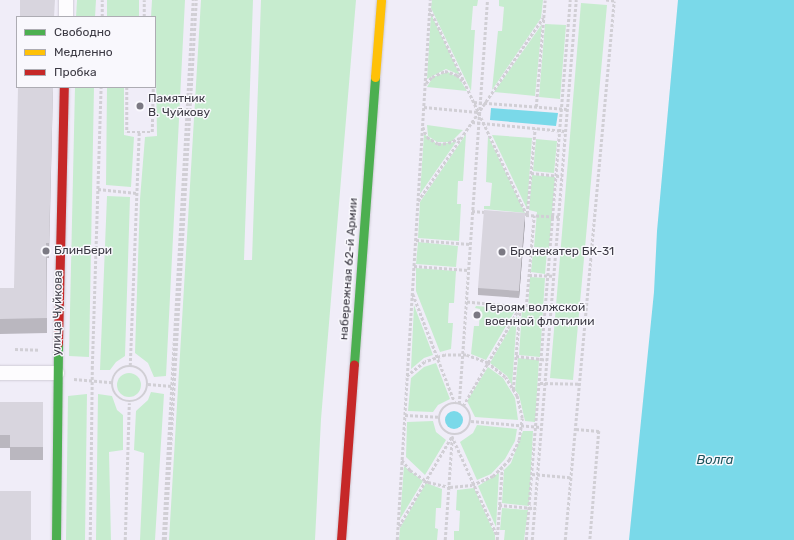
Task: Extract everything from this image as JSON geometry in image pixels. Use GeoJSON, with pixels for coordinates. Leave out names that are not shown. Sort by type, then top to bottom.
{"type":"FeatureCollection","features":[{"type":"Feature","properties":{"kind":"main road","name":"набережная 62-й Армии"},"geometry":{"type":"LineString","coordinates":[[341,540],[381,0]]}},
{"type":"Feature","properties":{"kind":"main road","name":"улица Чуйкова"},"geometry":{"type":"LineString","coordinates":[[56,540],[57,373],[64,88]]}},
{"type":"Feature","properties":{"kind":"street"},"geometry":{"type":"LineString","coordinates":[[66,0],[66,16]]}},
{"type":"Feature","properties":{"kind":"street"},"geometry":{"type":"LineString","coordinates":[[0,373],[57,373]]}},
{"type":"Feature","properties":{"kind":"path"},"geometry":{"type":"LineString","coordinates":[[102,0],[102,16]]}},
{"type":"Feature","properties":{"kind":"path"},"geometry":{"type":"LineString","coordinates":[[144,0],[144,16]]}},
{"type":"Feature","properties":{"kind":"path"},"geometry":{"type":"LineString","coordinates":[[164,540],[195,0]]}},
{"type":"Feature","properties":{"kind":"path"},"geometry":{"type":"LineString","coordinates":[[164,540],[195,0]]}},
{"type":"Feature","properties":{"kind":"path"},"geometry":{"type":"LineString","coordinates":[[397,540],[430,0]]}},
{"type":"Feature","properties":{"kind":"path"},"geometry":{"type":"LineString","coordinates":[[459,404],[487,0]]}},
{"type":"Feature","properties":{"kind":"path"},"geometry":{"type":"LineString","coordinates":[[536,107],[545,0]]}},
{"type":"Feature","properties":{"kind":"path"},"geometry":{"type":"LineString","coordinates":[[526,540],[530,508],[570,0]]}},
{"type":"Feature","properties":{"kind":"path"},"geometry":{"type":"LineString","coordinates":[[532,540],[546,383],[576,0]]}},
{"type":"Feature","properties":{"kind":"path"},"geometry":{"type":"LineString","coordinates":[[565,540],[614,1],[606,0]]}},
{"type":"Feature","properties":{"kind":"path"},"geometry":{"type":"LineString","coordinates":[[430,9],[527,215]]}},
{"type":"Feature","properties":{"kind":"path"},"geometry":{"type":"LineString","coordinates":[[418,201],[544,18]]}},
{"type":"Feature","properties":{"kind":"path"},"geometry":{"type":"LineString","coordinates":[[425,83],[432,76],[445,71],[456,75],[466,84]]}},
{"type":"Feature","properties":{"kind":"path"},"geometry":{"type":"LineString","coordinates":[[90,540],[92,380],[101,88]]}},
{"type":"Feature","properties":{"kind":"path"},"geometry":{"type":"LineString","coordinates":[[127,88],[127,132],[152,132],[153,88]]}},
{"type":"Feature","properties":{"kind":"path"},"geometry":{"type":"LineString","coordinates":[[474,102],[567,109]]}},
{"type":"Feature","properties":{"kind":"path"},"geometry":{"type":"LineString","coordinates":[[424,107],[479,112]]}},
{"type":"Feature","properties":{"kind":"path"},"geometry":{"type":"LineString","coordinates":[[472,122],[566,131]]}},
{"type":"Feature","properties":{"kind":"path"},"geometry":{"type":"LineString","coordinates":[[423,127],[427,137],[438,144],[453,142],[464,134]]}},
{"type":"Feature","properties":{"kind":"path"},"geometry":{"type":"LineString","coordinates":[[527,215],[535,128]]}},
{"type":"Feature","properties":{"kind":"path"},"geometry":{"type":"LineString","coordinates":[[130,366],[139,132]]}},
{"type":"Feature","properties":{"kind":"path"},"geometry":{"type":"LineString","coordinates":[[531,173],[562,176]]}},
{"type":"Feature","properties":{"kind":"path"},"geometry":{"type":"LineString","coordinates":[[98,189],[137,193]]}},
{"type":"Feature","properties":{"kind":"path"},"geometry":{"type":"LineString","coordinates":[[472,210],[488,212]]}},
{"type":"Feature","properties":{"kind":"path"},"geometry":{"type":"LineString","coordinates":[[520,214],[559,217]]}},
{"type":"Feature","properties":{"kind":"path"},"geometry":{"type":"LineString","coordinates":[[466,302],[526,307],[534,215]]}},
{"type":"Feature","properties":{"kind":"path"},"geometry":{"type":"LineString","coordinates":[[416,240],[470,244]]}},
{"type":"Feature","properties":{"kind":"path"},"geometry":{"type":"LineString","coordinates":[[531,249],[556,251]]}},
{"type":"Feature","properties":{"kind":"path"},"geometry":{"type":"LineString","coordinates":[[414,266],[468,270]]}},
{"type":"Feature","properties":{"kind":"path"},"geometry":{"type":"LineString","coordinates":[[529,274],[554,276]]}},
{"type":"Feature","properties":{"kind":"path"},"geometry":{"type":"LineString","coordinates":[[412,293],[455,403]]}},
{"type":"Feature","properties":{"kind":"path"},"geometry":{"type":"LineString","coordinates":[[513,390],[520,307]]}},
{"type":"Feature","properties":{"kind":"path"},"geometry":{"type":"LineString","coordinates":[[463,406],[520,307]]}},
{"type":"Feature","properties":{"kind":"path"},"geometry":{"type":"LineString","coordinates":[[15,350],[42,350]]}},
{"type":"Feature","properties":{"kind":"path"},"geometry":{"type":"LineString","coordinates":[[402,460],[410,470],[428,482],[450,487],[474,484],[502,469],[509,460],[519,440],[522,418],[513,390],[505,377],[488,363],[462,355],[438,358],[425,362],[407,376]]}},
{"type":"Feature","properties":{"kind":"path"},"geometry":{"type":"LineString","coordinates":[[516,356],[547,360]]}},
{"type":"Feature","properties":{"kind":"path"},"geometry":{"type":"LineString","coordinates":[[130,366],[141,370],[148,384],[140,400],[129,403],[117,398],[112,382],[120,369],[130,366]]}},
{"type":"Feature","properties":{"kind":"path"},"geometry":{"type":"LineString","coordinates":[[74,379],[112,382]]}},
{"type":"Feature","properties":{"kind":"path"},"geometry":{"type":"LineString","coordinates":[[540,383],[579,384]]}},
{"type":"Feature","properties":{"kind":"path"},"geometry":{"type":"LineString","coordinates":[[148,384],[172,386]]}},
{"type":"Feature","properties":{"kind":"path"},"geometry":{"type":"LineString","coordinates":[[125,540],[129,403]]}},
{"type":"Feature","properties":{"kind":"path"},"geometry":{"type":"LineString","coordinates":[[398,528],[452,436],[463,434],[471,421],[468,410],[455,403],[443,408],[438,417],[443,431],[452,436],[497,534]]}},
{"type":"Feature","properties":{"kind":"path"},"geometry":{"type":"LineString","coordinates":[[405,415],[438,417]]}},
{"type":"Feature","properties":{"kind":"path"},"geometry":{"type":"LineString","coordinates":[[471,421],[541,427]]}},
{"type":"Feature","properties":{"kind":"path"},"geometry":{"type":"LineString","coordinates":[[576,429],[599,431],[590,540]]}},
{"type":"Feature","properties":{"kind":"path"},"geometry":{"type":"LineString","coordinates":[[445,540],[452,436]]}},
{"type":"Feature","properties":{"kind":"path"},"geometry":{"type":"LineString","coordinates":[[497,540],[502,469]]}},
{"type":"Feature","properties":{"kind":"path"},"geometry":{"type":"LineString","coordinates":[[532,474],[570,478]]}},
{"type":"Feature","properties":{"kind":"path"},"geometry":{"type":"LineString","coordinates":[[499,505],[535,508]]}},
{"type":"Feature","properties":{"kind":"green space"},"geometry":{"type":"Polygon","coordinates":[[[77,0],[96,0],[95,16],[76,16],[77,0]]]}},
{"type":"Feature","properties":{"kind":"green space"},"geometry":{"type":"Polygon","coordinates":[[[107,0],[139,0],[139,16],[107,16],[107,0]]]}},
{"type":"Feature","properties":{"kind":"green space"},"geometry":{"type":"Polygon","coordinates":[[[152,0],[185,0],[166,376],[154,377],[148,363],[135,353],[140,199],[145,137],[157,136],[156,16],[151,16],[152,0]]]}},
{"type":"Feature","properties":{"kind":"green space"},"geometry":{"type":"Polygon","coordinates":[[[201,0],[253,0],[244,260],[252,260],[261,0],[356,0],[321,419],[315,540],[169,540],[201,0]]]}},
{"type":"Feature","properties":{"kind":"green space"},"geometry":{"type":"Polygon","coordinates":[[[432,0],[478,0],[477,6],[473,6],[471,30],[475,30],[471,91],[431,8],[432,0]]]}},
{"type":"Feature","properties":{"kind":"green space"},"geometry":{"type":"Polygon","coordinates":[[[499,0],[543,0],[541,18],[492,90],[498,31],[502,31],[504,7],[499,6],[499,0]]]}},
{"type":"Feature","properties":{"kind":"green space"},"geometry":{"type":"Polygon","coordinates":[[[581,3],[607,5],[573,380],[550,378],[581,3]]]}},
{"type":"Feature","properties":{"kind":"green space"},"geometry":{"type":"Polygon","coordinates":[[[431,14],[460,75],[446,69],[427,79],[431,14]]]}},
{"type":"Feature","properties":{"kind":"green space"},"geometry":{"type":"Polygon","coordinates":[[[542,24],[535,96],[494,92],[542,24]]]}},
{"type":"Feature","properties":{"kind":"green space"},"geometry":{"type":"Polygon","coordinates":[[[545,24],[566,25],[560,99],[539,97],[545,24]]]}},
{"type":"Feature","properties":{"kind":"green space"},"geometry":{"type":"Polygon","coordinates":[[[448,72],[459,78],[467,91],[427,87],[433,77],[448,72]]]}},
{"type":"Feature","properties":{"kind":"green space"},"geometry":{"type":"Polygon","coordinates":[[[75,88],[94,88],[89,357],[69,356],[75,88]]]}},
{"type":"Feature","properties":{"kind":"green space"},"geometry":{"type":"Polygon","coordinates":[[[107,88],[124,88],[124,135],[134,137],[131,187],[106,185],[107,88]]]}},
{"type":"Feature","properties":{"kind":"green space"},"geometry":{"type":"Polygon","coordinates":[[[427,125],[463,130],[451,142],[437,142],[428,136],[427,125]]]}},
{"type":"Feature","properties":{"kind":"green space"},"geometry":{"type":"Polygon","coordinates":[[[424,134],[437,144],[456,142],[420,194],[424,134]]]}},
{"type":"Feature","properties":{"kind":"green space"},"geometry":{"type":"Polygon","coordinates":[[[466,134],[463,181],[458,181],[457,204],[461,204],[459,241],[418,238],[420,202],[466,134]]]}},
{"type":"Feature","properties":{"kind":"green space"},"geometry":{"type":"Polygon","coordinates":[[[492,135],[532,138],[527,209],[492,135]]]}},
{"type":"Feature","properties":{"kind":"green space"},"geometry":{"type":"Polygon","coordinates":[[[488,136],[525,213],[484,209],[484,206],[490,206],[492,183],[486,182],[488,136]]]}},
{"type":"Feature","properties":{"kind":"green space"},"geometry":{"type":"Polygon","coordinates":[[[536,139],[557,141],[554,173],[533,171],[536,139]]]}},
{"type":"Feature","properties":{"kind":"green space"},"geometry":{"type":"Polygon","coordinates":[[[532,175],[555,177],[549,248],[534,247],[537,212],[529,210],[532,175]]]}},
{"type":"Feature","properties":{"kind":"green space"},"geometry":{"type":"Polygon","coordinates":[[[107,196],[130,197],[125,356],[116,362],[110,370],[100,370],[107,196]]]}},
{"type":"Feature","properties":{"kind":"green space"},"geometry":{"type":"Polygon","coordinates":[[[418,242],[458,246],[456,267],[416,264],[418,242]]]}},
{"type":"Feature","properties":{"kind":"green space"},"geometry":{"type":"Polygon","coordinates":[[[533,251],[547,252],[545,274],[531,272],[533,251]]]}},
{"type":"Feature","properties":{"kind":"green space"},"geometry":{"type":"Polygon","coordinates":[[[416,268],[456,271],[454,303],[449,303],[448,323],[453,323],[451,349],[440,352],[416,291],[416,268]]]}},
{"type":"Feature","properties":{"kind":"green space"},"geometry":{"type":"Polygon","coordinates":[[[530,277],[545,278],[540,357],[519,355],[522,310],[528,309],[530,277]]]}},
{"type":"Feature","properties":{"kind":"green space"},"geometry":{"type":"Polygon","coordinates":[[[414,305],[433,355],[424,358],[411,369],[414,305]]]}},
{"type":"Feature","properties":{"kind":"green space"},"geometry":{"type":"Polygon","coordinates":[[[476,306],[516,309],[486,360],[471,354],[474,326],[479,326],[480,309],[475,308],[476,306]]]}},
{"type":"Feature","properties":{"kind":"green space"},"geometry":{"type":"Polygon","coordinates":[[[517,316],[512,385],[507,376],[490,363],[517,316]]]}},
{"type":"Feature","properties":{"kind":"green space"},"geometry":{"type":"Polygon","coordinates":[[[518,358],[539,360],[535,422],[525,421],[519,395],[515,390],[518,358]]]}},
{"type":"Feature","properties":{"kind":"green space"},"geometry":{"type":"Polygon","coordinates":[[[436,363],[450,399],[438,405],[433,412],[408,411],[411,378],[424,367],[436,363]]]}},
{"type":"Feature","properties":{"kind":"green space"},"geometry":{"type":"Polygon","coordinates":[[[488,367],[503,378],[515,398],[518,420],[475,417],[467,401],[488,367]]]}},
{"type":"Feature","properties":{"kind":"green space"},"geometry":{"type":"Polygon","coordinates":[[[129,373],[137,377],[141,385],[137,393],[129,397],[121,393],[117,385],[121,377],[129,373]]]}},
{"type":"Feature","properties":{"kind":"green space"},"geometry":{"type":"Polygon","coordinates":[[[151,392],[164,394],[155,540],[140,540],[144,453],[134,450],[136,411],[148,400],[151,392]]]}},
{"type":"Feature","properties":{"kind":"green space"},"geometry":{"type":"Polygon","coordinates":[[[87,394],[85,540],[66,540],[68,396],[87,394]]]}},
{"type":"Feature","properties":{"kind":"green space"},"geometry":{"type":"Polygon","coordinates":[[[98,394],[112,396],[117,410],[123,415],[123,450],[109,452],[111,540],[96,540],[98,394]]]}},
{"type":"Feature","properties":{"kind":"green space"},"geometry":{"type":"Polygon","coordinates":[[[433,421],[436,432],[446,440],[425,475],[406,457],[407,422],[433,421]]]}},
{"type":"Feature","properties":{"kind":"green space"},"geometry":{"type":"Polygon","coordinates":[[[477,425],[517,429],[515,441],[505,459],[491,474],[477,480],[460,442],[473,433],[477,425]]]}},
{"type":"Feature","properties":{"kind":"green space"},"geometry":{"type":"Polygon","coordinates":[[[523,431],[533,431],[529,506],[502,503],[504,470],[511,463],[523,431]]]}},
{"type":"Feature","properties":{"kind":"green space"},"geometry":{"type":"Polygon","coordinates":[[[404,466],[423,481],[400,519],[404,466]]]}},
{"type":"Feature","properties":{"kind":"green space"},"geometry":{"type":"Polygon","coordinates":[[[499,473],[496,527],[478,486],[499,473]]]}},
{"type":"Feature","properties":{"kind":"green space"},"geometry":{"type":"Polygon","coordinates":[[[426,483],[442,489],[441,508],[436,508],[435,528],[438,529],[437,540],[399,540],[400,528],[426,483]]]}},
{"type":"Feature","properties":{"kind":"green space"},"geometry":{"type":"Polygon","coordinates":[[[474,488],[495,535],[495,540],[454,540],[454,531],[459,531],[460,511],[456,510],[457,490],[474,488]]]}},
{"type":"Feature","properties":{"kind":"green space"},"geometry":{"type":"Polygon","coordinates":[[[502,508],[528,510],[524,540],[504,540],[505,530],[500,530],[502,508]]]}},
{"type":"Feature","properties":{"kind":"water","name":"Волга"},"geometry":{"type":"Polygon","coordinates":[[[678,0],[794,0],[794,540],[629,540],[654,292],[657,231],[678,0]]]}},
{"type":"Feature","properties":{"kind":"water"},"geometry":{"type":"Polygon","coordinates":[[[491,108],[558,113],[556,126],[490,120],[491,108]]]}},
{"type":"Feature","properties":{"kind":"water"},"geometry":{"type":"Polygon","coordinates":[[[454,411],[460,414],[463,420],[460,426],[454,429],[448,426],[445,420],[448,414],[454,411]]]}},
{"type":"Feature","properties":{"kind":"building"},"geometry":{"type":"Polygon","coordinates":[[[20,0],[55,0],[54,16],[20,16],[20,0]]]}},
{"type":"Feature","properties":{"kind":"building"},"geometry":{"type":"Polygon","coordinates":[[[18,88],[53,88],[49,243],[46,243],[47,318],[0,319],[0,288],[14,288],[18,88]]]}},
{"type":"Feature","properties":{"kind":"building"},"geometry":{"type":"Polygon","coordinates":[[[484,210],[525,213],[519,291],[478,288],[484,210]]]}},
{"type":"Feature","properties":{"kind":"building"},"geometry":{"type":"Polygon","coordinates":[[[0,402],[43,402],[43,447],[10,447],[10,435],[0,435],[0,402]]]}},
{"type":"Feature","properties":{"kind":"building"},"geometry":{"type":"Polygon","coordinates":[[[0,491],[31,491],[31,540],[0,540],[0,491]]]}},
{"type":"Feature","properties":{"kind":"traffic: fast"},"geometry":{"type":"LineString","coordinates":[[354,364],[375,77]]}},
{"type":"Feature","properties":{"kind":"traffic: fast"},"geometry":{"type":"LineString","coordinates":[[56,540],[58,343]]}},
{"type":"Feature","properties":{"kind":"traffic: slow"},"geometry":{"type":"LineString","coordinates":[[375,77],[381,0]]}},
{"type":"Feature","properties":{"kind":"traffic: jam"},"geometry":{"type":"LineString","coordinates":[[58,343],[64,88]]}},
{"type":"Feature","properties":{"kind":"traffic: jam"},"geometry":{"type":"LineString","coordinates":[[341,540],[354,364]]}},
{"type":"Feature","properties":{"kind":"place","name":"Памятник В. Чуйкову"},"geometry":{"type":"Point","coordinates":[140,106]}},
{"type":"Feature","properties":{"kind":"place","name":"БлинБери"},"geometry":{"type":"Point","coordinates":[46,251]}},
{"type":"Feature","properties":{"kind":"place","name":"Бронекатер БК-31"},"geometry":{"type":"Point","coordinates":[502,252]}},
{"type":"Feature","properties":{"kind":"place","name":"Героям волжской военной флотилии"},"geometry":{"type":"Point","coordinates":[477,315]}}]}
